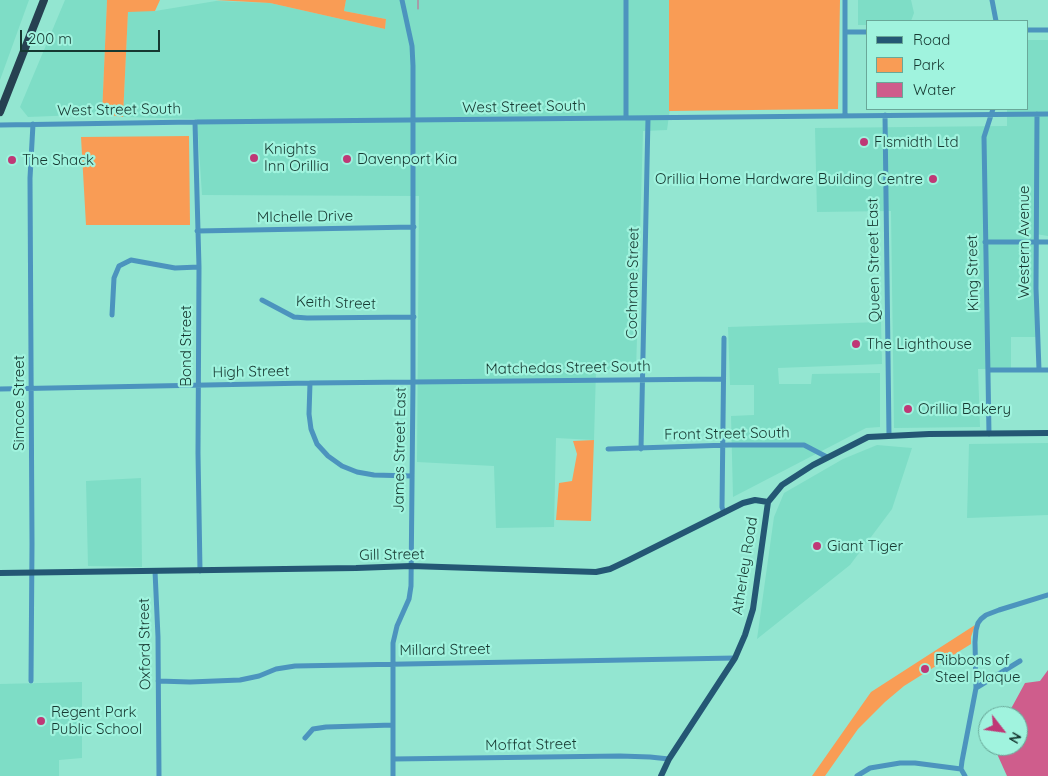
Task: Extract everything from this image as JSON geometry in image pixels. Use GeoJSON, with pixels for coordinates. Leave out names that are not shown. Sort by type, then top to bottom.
{"type":"FeatureCollection","features":[{"type":"Feature","properties":{"kind":"highway"},"geometry":{"type":"LineString","coordinates":[[0,112],[44,0]]}},
{"type":"Feature","properties":{"kind":"main road"},"geometry":{"type":"LineString","coordinates":[[828,457],[868,437],[889,435],[1048,434]]}},
{"type":"Feature","properties":{"kind":"main road","name":"Atherley Road"},"geometry":{"type":"LineString","coordinates":[[661,776],[735,658],[745,635],[752,615],[768,502],[788,481],[828,457]]}},
{"type":"Feature","properties":{"kind":"main road","name":"Gill Street"},"geometry":{"type":"LineString","coordinates":[[0,573],[411,566],[596,572],[610,569],[753,500],[768,502]]}},
{"type":"Feature","properties":{"kind":"street","name":"James Street East"},"geometry":{"type":"LineString","coordinates":[[394,776],[393,643],[394,634],[409,598],[411,566],[414,317],[413,56],[402,0]]}},
{"type":"Feature","properties":{"kind":"street"},"geometry":{"type":"LineString","coordinates":[[626,0],[626,118]]}},
{"type":"Feature","properties":{"kind":"street"},"geometry":{"type":"LineString","coordinates":[[845,0],[846,116]]}},
{"type":"Feature","properties":{"kind":"street"},"geometry":{"type":"LineString","coordinates":[[992,0],[996,20]]}},
{"type":"Feature","properties":{"kind":"street"},"geometry":{"type":"LineString","coordinates":[[1028,30],[1048,30]]}},
{"type":"Feature","properties":{"kind":"street"},"geometry":{"type":"LineString","coordinates":[[845,32],[866,32]]}},
{"type":"Feature","properties":{"kind":"street","name":"West Street South"},"geometry":{"type":"LineString","coordinates":[[0,125],[846,116],[992,111],[1048,114]]}},
{"type":"Feature","properties":{"kind":"street","name":"King Street"},"geometry":{"type":"LineString","coordinates":[[989,434],[984,137],[992,111]]}},
{"type":"Feature","properties":{"kind":"street","name":"Western Avenue"},"geometry":{"type":"LineString","coordinates":[[1037,114],[1036,288],[1039,370]]}},
{"type":"Feature","properties":{"kind":"street","name":"Queen Street East"},"geometry":{"type":"LineString","coordinates":[[885,115],[889,435]]}},
{"type":"Feature","properties":{"kind":"street","name":"Cochrane Street"},"geometry":{"type":"LineString","coordinates":[[641,449],[648,118]]}},
{"type":"Feature","properties":{"kind":"street","name":"Bond Street"},"geometry":{"type":"LineString","coordinates":[[195,122],[199,267],[200,571]]}},
{"type":"Feature","properties":{"kind":"street","name":"Simcoe Street"},"geometry":{"type":"LineString","coordinates":[[31,682],[30,178],[33,124]]}},
{"type":"Feature","properties":{"kind":"street","name":"MIchelle Drive"},"geometry":{"type":"LineString","coordinates":[[197,231],[414,227]]}},
{"type":"Feature","properties":{"kind":"street"},"geometry":{"type":"LineString","coordinates":[[985,242],[1048,242]]}},
{"type":"Feature","properties":{"kind":"street"},"geometry":{"type":"LineString","coordinates":[[112,315],[114,278],[119,266],[131,260],[175,268],[199,267]]}},
{"type":"Feature","properties":{"kind":"street","name":"Keith Street"},"geometry":{"type":"LineString","coordinates":[[262,300],[284,312],[301,317],[414,317]]}},
{"type":"Feature","properties":{"kind":"street"},"geometry":{"type":"LineString","coordinates":[[724,338],[722,445],[722,507],[724,513]]}},
{"type":"Feature","properties":{"kind":"street"},"geometry":{"type":"LineString","coordinates":[[988,370],[1048,370]]}},
{"type":"Feature","properties":{"kind":"street","name":"Matchedas Street South"},"geometry":{"type":"LineString","coordinates":[[413,382],[723,379]]}},
{"type":"Feature","properties":{"kind":"street","name":"High Street"},"geometry":{"type":"LineString","coordinates":[[0,389],[413,382]]}},
{"type":"Feature","properties":{"kind":"street"},"geometry":{"type":"LineString","coordinates":[[310,383],[309,414],[311,429],[317,444],[328,456],[342,466],[357,472],[374,476],[412,476]]}},
{"type":"Feature","properties":{"kind":"street","name":"Front Street South"},"geometry":{"type":"LineString","coordinates":[[608,449],[722,445],[804,445],[828,457]]}},
{"type":"Feature","properties":{"kind":"street","name":"Oxford Street"},"geometry":{"type":"LineString","coordinates":[[155,571],[159,776]]}},
{"type":"Feature","properties":{"kind":"street"},"geometry":{"type":"LineString","coordinates":[[965,776],[962,769],[976,688],[975,638],[981,619],[1000,610],[1048,595]]}},
{"type":"Feature","properties":{"kind":"street","name":"Millard Street"},"geometry":{"type":"LineString","coordinates":[[158,681],[240,680],[259,676],[276,669],[295,666],[735,658]]}},
{"type":"Feature","properties":{"kind":"street"},"geometry":{"type":"LineString","coordinates":[[976,688],[1020,661]]}},
{"type":"Feature","properties":{"kind":"street"},"geometry":{"type":"LineString","coordinates":[[305,738],[313,729],[326,727],[393,725]]}},
{"type":"Feature","properties":{"kind":"street","name":"Moffat Street"},"geometry":{"type":"LineString","coordinates":[[393,760],[620,756],[670,760]]}},
{"type":"Feature","properties":{"kind":"street"},"geometry":{"type":"LineString","coordinates":[[857,776],[870,768],[900,763],[962,769]]}},
{"type":"Feature","properties":{"kind":"shaded area"},"geometry":{"type":"Polygon","coordinates":[[[0,0],[29,0],[0,80],[0,0]]]}},
{"type":"Feature","properties":{"kind":"shaded area"},"geometry":{"type":"Polygon","coordinates":[[[65,0],[107,0],[102,114],[28,117],[20,107],[65,0]]]}},
{"type":"Feature","properties":{"kind":"shaded area"},"geometry":{"type":"Polygon","coordinates":[[[346,0],[670,0],[670,108],[667,130],[643,131],[636,371],[596,370],[594,440],[556,438],[554,527],[496,528],[494,466],[417,462],[419,196],[202,195],[197,119],[123,117],[128,11],[155,11],[216,1],[270,3],[385,29],[386,19],[344,11],[346,0]]]}},
{"type":"Feature","properties":{"kind":"shaded area"},"geometry":{"type":"Polygon","coordinates":[[[858,0],[911,0],[914,13],[911,20],[866,20],[866,25],[858,25],[858,0]]]}},
{"type":"Feature","properties":{"kind":"shaded area"},"geometry":{"type":"Polygon","coordinates":[[[1028,40],[1048,40],[1048,236],[1036,234],[1038,337],[1011,337],[1011,369],[978,369],[980,427],[894,428],[891,211],[817,212],[815,128],[1007,126],[1007,110],[1028,110],[1028,40]]]}},
{"type":"Feature","properties":{"kind":"shaded area"},"geometry":{"type":"Polygon","coordinates":[[[881,322],[882,364],[778,368],[779,384],[811,384],[812,374],[880,373],[880,427],[866,428],[733,497],[731,416],[754,415],[754,385],[730,385],[728,327],[881,322]]]}},
{"type":"Feature","properties":{"kind":"shaded area"},"geometry":{"type":"Polygon","coordinates":[[[1048,443],[1048,515],[967,518],[969,444],[1048,443]]]}},
{"type":"Feature","properties":{"kind":"shaded area"},"geometry":{"type":"Polygon","coordinates":[[[877,445],[912,448],[892,509],[850,565],[757,639],[774,517],[784,493],[843,459],[877,445]]]}},
{"type":"Feature","properties":{"kind":"shaded area"},"geometry":{"type":"Polygon","coordinates":[[[141,478],[142,567],[88,566],[86,481],[141,478]]]}},
{"type":"Feature","properties":{"kind":"shaded area","name":"Regent Park Public School"},"geometry":{"type":"Polygon","coordinates":[[[82,682],[82,758],[59,760],[59,776],[0,776],[0,684],[82,682]]]}},
{"type":"Feature","properties":{"kind":"green space"},"geometry":{"type":"Polygon","coordinates":[[[107,0],[160,0],[155,11],[128,12],[123,117],[102,114],[107,0]]]}},
{"type":"Feature","properties":{"kind":"green space"},"geometry":{"type":"Polygon","coordinates":[[[215,0],[346,0],[344,11],[386,19],[385,29],[270,3],[215,0]]]}},
{"type":"Feature","properties":{"kind":"green space"},"geometry":{"type":"Polygon","coordinates":[[[669,0],[840,0],[838,109],[669,111],[669,0]]]}},
{"type":"Feature","properties":{"kind":"green space"},"geometry":{"type":"Polygon","coordinates":[[[189,136],[190,225],[86,225],[81,137],[189,136]]]}},
{"type":"Feature","properties":{"kind":"green space"},"geometry":{"type":"Polygon","coordinates":[[[594,440],[591,521],[556,520],[559,483],[572,481],[577,454],[573,441],[594,440]]]}},
{"type":"Feature","properties":{"kind":"green space"},"geometry":{"type":"Polygon","coordinates":[[[975,625],[971,644],[904,686],[858,729],[825,776],[812,776],[871,692],[975,625]]]}},
{"type":"Feature","properties":{"kind":"water"},"geometry":{"type":"Polygon","coordinates":[[[1048,670],[1048,776],[1007,776],[998,756],[1028,756],[1028,706],[1012,706],[1025,683],[1040,681],[1048,670]]]}},
{"type":"Feature","properties":{"kind":"waterway"},"geometry":{"type":"LineString","coordinates":[[418,0],[418,9]]}},
{"type":"Feature","properties":{"kind":"place","name":"Flsmidth Ltd"},"geometry":{"type":"Point","coordinates":[864,142]}},
{"type":"Feature","properties":{"kind":"place","name":"Knights Inn Orillia"},"geometry":{"type":"Point","coordinates":[254,158]}},
{"type":"Feature","properties":{"kind":"place","name":"Davenport Kia"},"geometry":{"type":"Point","coordinates":[347,159]}},
{"type":"Feature","properties":{"kind":"place","name":"The Shack"},"geometry":{"type":"Point","coordinates":[12,160]}},
{"type":"Feature","properties":{"kind":"place","name":"Orillia Home Hardware Building Centre"},"geometry":{"type":"Point","coordinates":[933,179]}},
{"type":"Feature","properties":{"kind":"place","name":"The Lighthouse"},"geometry":{"type":"Point","coordinates":[856,344]}},
{"type":"Feature","properties":{"kind":"place","name":"Orillia Bakery"},"geometry":{"type":"Point","coordinates":[908,409]}},
{"type":"Feature","properties":{"kind":"place","name":"Giant Tiger"},"geometry":{"type":"Point","coordinates":[817,546]}},
{"type":"Feature","properties":{"kind":"place","name":"Ribbons of Steel Plaque"},"geometry":{"type":"Point","coordinates":[925,669]}},
{"type":"Feature","properties":{"kind":"place","name":"Regent Park Public School"},"geometry":{"type":"Point","coordinates":[41,721]}}]}
